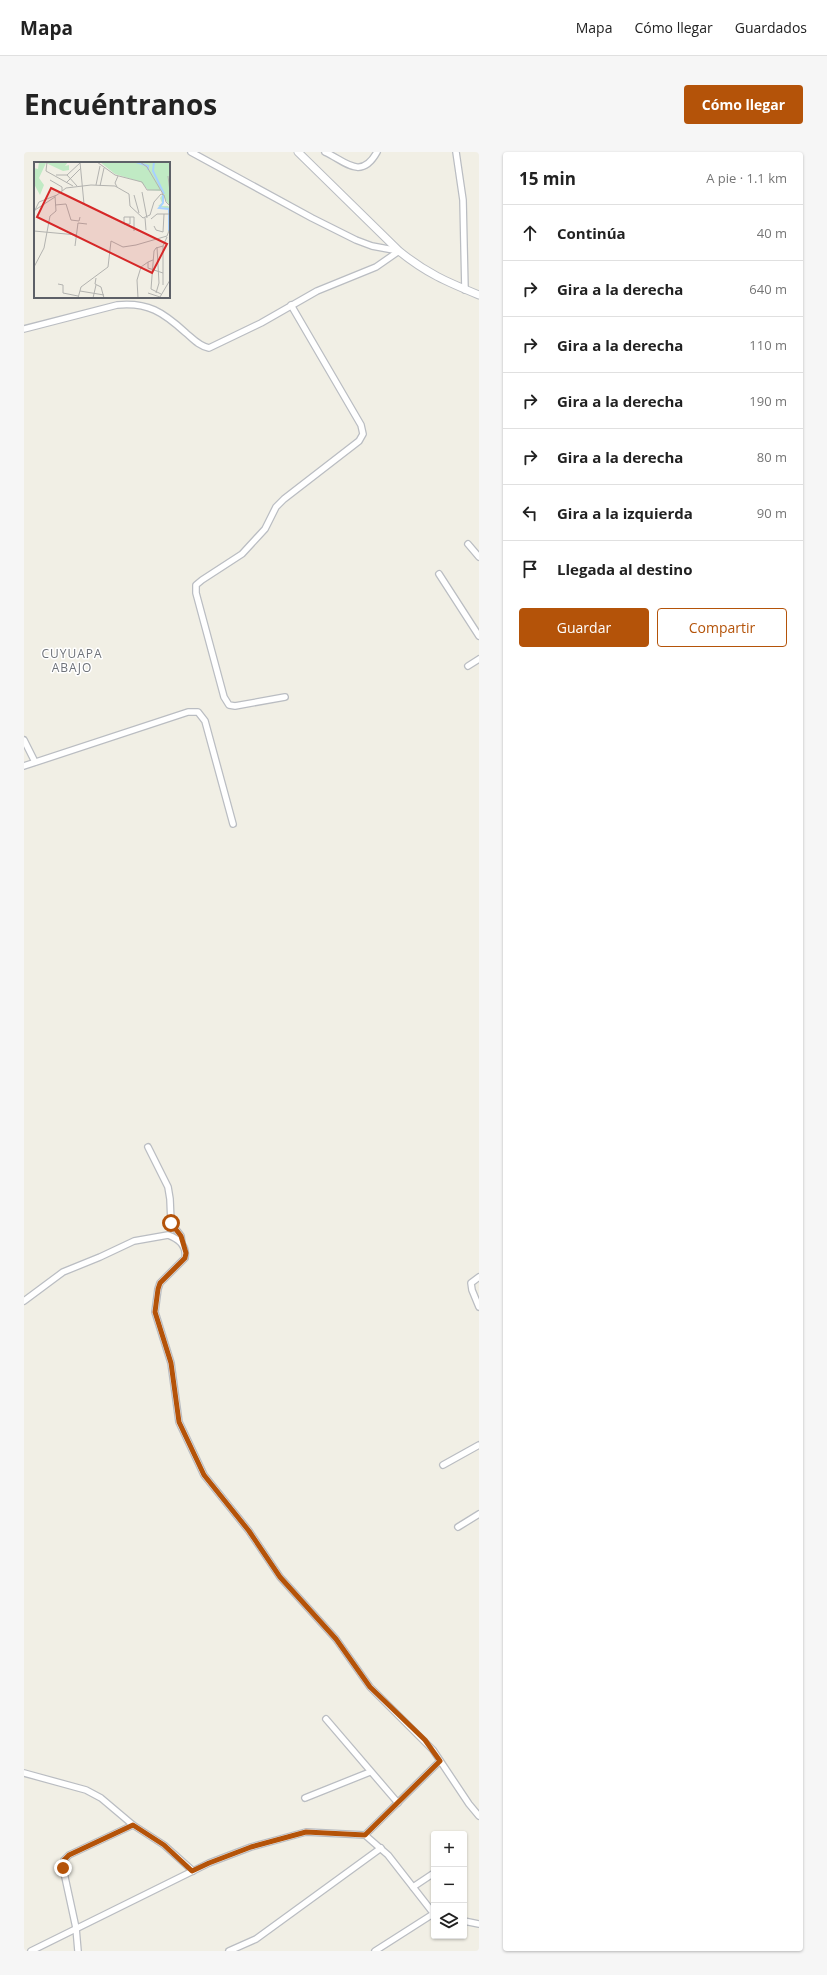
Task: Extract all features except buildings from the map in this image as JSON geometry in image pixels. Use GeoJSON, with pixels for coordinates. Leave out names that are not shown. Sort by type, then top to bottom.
{"type":"FeatureCollection","features":[{"type":"Feature","properties":{"kind":"street"},"geometry":{"type":"LineString","coordinates":[[191,152],[312,218],[356,240],[372,246],[399,251]]}},
{"type":"Feature","properties":{"kind":"street"},"geometry":{"type":"LineString","coordinates":[[301,152],[399,251],[431,274],[479,295]]}},
{"type":"Feature","properties":{"kind":"street"},"geometry":{"type":"LineString","coordinates":[[325,152],[348,166],[357,168],[365,165],[373,159],[376,152]]}},
{"type":"Feature","properties":{"kind":"street"},"geometry":{"type":"LineString","coordinates":[[456,152],[464,200],[465,290]]}},
{"type":"Feature","properties":{"kind":"street"},"geometry":{"type":"LineString","coordinates":[[24,329],[117,305],[130,304],[146,306],[159,311],[198,344],[209,348],[261,323],[334,282],[376,267],[399,251]]}},
{"type":"Feature","properties":{"kind":"street"},"geometry":{"type":"LineString","coordinates":[[285,697],[235,706],[228,704],[224,697],[196,592],[196,585],[242,554],[265,529],[276,507],[284,499],[358,441],[363,434],[361,425],[291,305]]}},
{"type":"Feature","properties":{"kind":"street"},"geometry":{"type":"LineString","coordinates":[[468,544],[479,557]]}},
{"type":"Feature","properties":{"kind":"street"},"geometry":{"type":"LineString","coordinates":[[439,574],[479,636]]}},
{"type":"Feature","properties":{"kind":"street"},"geometry":{"type":"LineString","coordinates":[[468,666],[479,659]]}},
{"type":"Feature","properties":{"kind":"street"},"geometry":{"type":"LineString","coordinates":[[24,766],[188,712],[198,712],[205,721],[233,824]]}},
{"type":"Feature","properties":{"kind":"street"},"geometry":{"type":"LineString","coordinates":[[24,740],[34,762]]}},
{"type":"Feature","properties":{"kind":"street"},"geometry":{"type":"LineString","coordinates":[[148,1147],[168,1187],[171,1223],[181,1236],[186,1253],[185,1258],[160,1283],[155,1306],[156,1318],[171,1363],[181,1429],[208,1482],[245,1526],[280,1577],[328,1629],[370,1687],[425,1740],[469,1804],[479,1816]]}},
{"type":"Feature","properties":{"kind":"street"},"geometry":{"type":"LineString","coordinates":[[24,1301],[63,1272],[134,1241],[161,1234],[168,1235],[182,1243]]}},
{"type":"Feature","properties":{"kind":"street"},"geometry":{"type":"LineString","coordinates":[[479,1277],[471,1283],[479,1308]]}},
{"type":"Feature","properties":{"kind":"street"},"geometry":{"type":"LineString","coordinates":[[443,1465],[479,1445]]}},
{"type":"Feature","properties":{"kind":"street"},"geometry":{"type":"LineString","coordinates":[[458,1527],[479,1514]]}},
{"type":"Feature","properties":{"kind":"street"},"geometry":{"type":"LineString","coordinates":[[326,1719],[398,1803]]}},
{"type":"Feature","properties":{"kind":"street"},"geometry":{"type":"LineString","coordinates":[[365,1835],[440,1761]]}},
{"type":"Feature","properties":{"kind":"street"},"geometry":{"type":"LineString","coordinates":[[305,1798],[370,1772]]}},
{"type":"Feature","properties":{"kind":"street"},"geometry":{"type":"LineString","coordinates":[[24,1773],[86,1790],[101,1798],[133,1825],[164,1845],[192,1871]]}},
{"type":"Feature","properties":{"kind":"street"},"geometry":{"type":"LineString","coordinates":[[78,1951],[76,1928],[63,1868],[64,1860],[69,1855],[133,1825]]}},
{"type":"Feature","properties":{"kind":"street"},"geometry":{"type":"LineString","coordinates":[[31,1951],[209,1863],[251,1847],[306,1832],[365,1835],[381,1848],[396,1864],[431,1911]]}},
{"type":"Feature","properties":{"kind":"street"},"geometry":{"type":"LineString","coordinates":[[229,1951],[256,1939],[381,1848]]}},
{"type":"Feature","properties":{"kind":"street"},"geometry":{"type":"LineString","coordinates":[[413,1887],[431,1875]]}},
{"type":"Feature","properties":{"kind":"street"},"geometry":{"type":"LineString","coordinates":[[375,1951],[431,1915]]}},
{"type":"Feature","properties":{"kind":"street"},"geometry":{"type":"LineString","coordinates":[[467,1922],[479,1924]]}},
{"type":"Feature","properties":{"kind":"district","name":"CUYUAPA ABAJO"},"geometry":{"type":"Point","coordinates":[72,660]}},
{"type":"Feature","properties":{"kind":"route"},"geometry":{"type":"LineString","coordinates":[[63,1868],[64,1860],[69,1855],[133,1825],[164,1845],[192,1871],[251,1847],[306,1832],[365,1835],[440,1761],[425,1740],[370,1687],[328,1629],[280,1577],[249,1531],[208,1482],[181,1429],[171,1363],[155,1312],[160,1283],[181,1264],[186,1253],[181,1236],[174,1229],[171,1223]]}}]}
